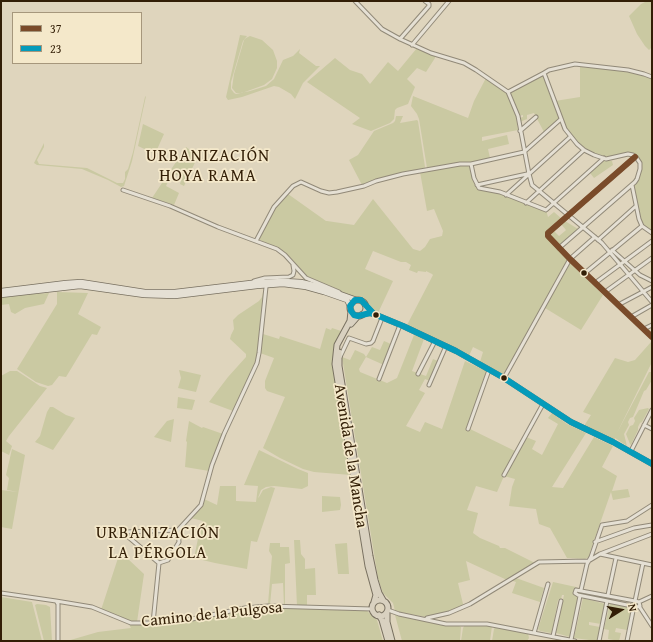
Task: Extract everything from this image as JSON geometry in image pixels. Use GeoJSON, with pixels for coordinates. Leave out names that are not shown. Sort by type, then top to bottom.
{"type":"FeatureCollection","features":[{"type":"Feature","properties":{"kind":"main road"},"geometry":{"type":"LineString","coordinates":[[1,291],[80,282],[141,291],[171,292],[276,280],[292,281],[318,286],[357,300],[361,300],[374,314],[446,346],[504,378],[571,422],[631,451],[652,464]]}},
{"type":"Feature","properties":{"kind":"main road"},"geometry":{"type":"LineString","coordinates":[[1,295],[80,286],[144,295],[175,296],[262,285],[284,284],[306,287],[347,300],[356,318]]}},
{"type":"Feature","properties":{"kind":"main road"},"geometry":{"type":"LineString","coordinates":[[350,308],[352,302],[357,300]]}},
{"type":"Feature","properties":{"kind":"main road"},"geometry":{"type":"LineString","coordinates":[[356,318],[365,311],[366,305]]}},
{"type":"Feature","properties":{"kind":"main road","name":"Avenida de la Mancha"},"geometry":{"type":"LineString","coordinates":[[350,308],[356,318]]}},
{"type":"Feature","properties":{"kind":"main road"},"geometry":{"type":"LineString","coordinates":[[356,318],[370,313],[374,314]]}},
{"type":"Feature","properties":{"kind":"main road","name":"Avenida de la Mancha"},"geometry":{"type":"LineString","coordinates":[[356,318],[337,345],[335,364],[368,566],[376,598],[374,602]]}},
{"type":"Feature","properties":{"kind":"main road","name":"Avenida de la Mancha"},"geometry":{"type":"LineString","coordinates":[[356,318],[345,334],[339,356],[339,366],[373,572],[379,593],[383,600]]}},
{"type":"Feature","properties":{"kind":"main road"},"geometry":{"type":"LineString","coordinates":[[388,641],[382,620],[372,609],[374,602],[379,600],[383,600],[388,605],[387,622],[392,641]]}},
{"type":"Feature","properties":{"kind":"main road"},"geometry":{"type":"LineString","coordinates":[[379,616],[383,615],[387,611]]}},
{"type":"Feature","properties":{"kind":"street"},"geometry":{"type":"LineString","coordinates":[[355,1],[382,29],[400,40],[431,53],[464,63],[508,92],[518,116],[531,184],[596,239],[635,270],[652,281]]}},
{"type":"Feature","properties":{"kind":"street"},"geometry":{"type":"LineString","coordinates":[[400,40],[429,6],[429,4],[425,1]]}},
{"type":"Feature","properties":{"kind":"street"},"geometry":{"type":"LineString","coordinates":[[412,45],[449,1]]}},
{"type":"Feature","properties":{"kind":"street"},"geometry":{"type":"LineString","coordinates":[[508,92],[549,70],[575,64],[628,70],[652,77]]}},
{"type":"Feature","properties":{"kind":"street"},"geometry":{"type":"LineString","coordinates":[[544,73],[560,119],[570,137],[584,150],[605,158],[628,154],[635,157],[640,163],[638,179],[559,248]]}},
{"type":"Feature","properties":{"kind":"street"},"geometry":{"type":"LineString","coordinates":[[520,131],[536,117]]}},
{"type":"Feature","properties":{"kind":"street"},"geometry":{"type":"LineString","coordinates":[[256,241],[274,207],[293,186],[301,182],[321,192],[328,193],[364,186],[376,181],[403,174],[460,164],[471,164],[524,152],[560,119]]}},
{"type":"Feature","properties":{"kind":"street"},"geometry":{"type":"LineString","coordinates":[[506,195],[570,137]]}},
{"type":"Feature","properties":{"kind":"street"},"geometry":{"type":"LineString","coordinates":[[526,202],[584,150]]}},
{"type":"Feature","properties":{"kind":"street"},"geometry":{"type":"LineString","coordinates":[[635,157],[548,233],[549,238],[652,337]]}},
{"type":"Feature","properties":{"kind":"street"},"geometry":{"type":"LineString","coordinates":[[471,164],[479,188],[490,189],[546,210],[605,158]]}},
{"type":"Feature","properties":{"kind":"street"},"geometry":{"type":"LineString","coordinates":[[477,185],[528,174]]}},
{"type":"Feature","properties":{"kind":"street"},"geometry":{"type":"LineString","coordinates":[[632,185],[639,219],[642,226],[652,233]]}},
{"type":"Feature","properties":{"kind":"street"},"geometry":{"type":"LineString","coordinates":[[123,190],[170,206],[277,250],[290,260],[306,278],[327,286],[344,295]]}},
{"type":"Feature","properties":{"kind":"street"},"geometry":{"type":"LineString","coordinates":[[504,378],[570,259],[636,206]]}},
{"type":"Feature","properties":{"kind":"street"},"geometry":{"type":"LineString","coordinates":[[585,273],[642,226]]}},
{"type":"Feature","properties":{"kind":"street"},"geometry":{"type":"LineString","coordinates":[[595,283],[652,241]]}},
{"type":"Feature","properties":{"kind":"street"},"geometry":{"type":"LineString","coordinates":[[611,251],[620,265],[652,304],[631,318]]}},
{"type":"Feature","properties":{"kind":"street"},"geometry":{"type":"LineString","coordinates":[[605,292],[652,258]]}},
{"type":"Feature","properties":{"kind":"street"},"geometry":{"type":"LineString","coordinates":[[245,283],[265,278],[289,277],[293,275],[293,264],[290,260]]}},
{"type":"Feature","properties":{"kind":"street"},"geometry":{"type":"LineString","coordinates":[[159,563],[126,535],[125,532],[178,530],[201,505],[212,465],[224,434],[257,363],[266,287]]}},
{"type":"Feature","properties":{"kind":"street"},"geometry":{"type":"LineString","coordinates":[[618,305],[652,287]]}},
{"type":"Feature","properties":{"kind":"street"},"geometry":{"type":"LineString","coordinates":[[340,357],[349,338],[366,344],[374,341],[382,318]]}},
{"type":"Feature","properties":{"kind":"street"},"geometry":{"type":"LineString","coordinates":[[379,379],[400,325]]}},
{"type":"Feature","properties":{"kind":"street"},"geometry":{"type":"LineString","coordinates":[[644,329],[652,325]]}},
{"type":"Feature","properties":{"kind":"street"},"geometry":{"type":"LineString","coordinates":[[418,374],[435,341]]}},
{"type":"Feature","properties":{"kind":"street"},"geometry":{"type":"LineString","coordinates":[[429,386],[446,346]]}},
{"type":"Feature","properties":{"kind":"street"},"geometry":{"type":"LineString","coordinates":[[468,429],[489,370]]}},
{"type":"Feature","properties":{"kind":"street"},"geometry":{"type":"LineString","coordinates":[[504,475],[544,404]]}},
{"type":"Feature","properties":{"kind":"street"},"geometry":{"type":"LineString","coordinates":[[631,451],[652,410]]}},
{"type":"Feature","properties":{"kind":"street"},"geometry":{"type":"LineString","coordinates":[[644,425],[652,429]]}},
{"type":"Feature","properties":{"kind":"street"},"geometry":{"type":"LineString","coordinates":[[581,590],[588,561],[602,525],[627,521],[652,505]]}},
{"type":"Feature","properties":{"kind":"street"},"geometry":{"type":"LineString","coordinates":[[596,542],[634,528],[652,525]]}},
{"type":"Feature","properties":{"kind":"street"},"geometry":{"type":"LineString","coordinates":[[159,563],[168,560],[180,542],[178,530]]}},
{"type":"Feature","properties":{"kind":"street"},"geometry":{"type":"LineString","coordinates":[[424,619],[450,613],[470,604],[499,585],[518,575],[528,567],[539,562],[588,561],[600,554],[652,534]]}},
{"type":"Feature","properties":{"kind":"street"},"geometry":{"type":"LineString","coordinates":[[600,554],[652,565]]}},
{"type":"Feature","properties":{"kind":"street"},"geometry":{"type":"LineString","coordinates":[[608,596],[616,558]]}},
{"type":"Feature","properties":{"kind":"street"},"geometry":{"type":"LineString","coordinates":[[153,623],[159,563]]}},
{"type":"Feature","properties":{"kind":"street"},"geometry":{"type":"LineString","coordinates":[[635,601],[643,563]]}},
{"type":"Feature","properties":{"kind":"street"},"geometry":{"type":"LineString","coordinates":[[534,633],[548,584]]}},
{"type":"Feature","properties":{"kind":"street"},"geometry":{"type":"LineString","coordinates":[[640,606],[580,596],[576,595],[575,592],[578,589],[639,602],[652,596]]}},
{"type":"Feature","properties":{"kind":"street","name":"Camino de la Pulgosa"},"geometry":{"type":"LineString","coordinates":[[1,593],[92,607],[131,623],[153,623],[192,619],[245,608],[268,606],[372,609]]}},
{"type":"Feature","properties":{"kind":"street"},"geometry":{"type":"LineString","coordinates":[[387,611],[446,624],[487,624],[573,641],[580,596]]}},
{"type":"Feature","properties":{"kind":"street"},"geometry":{"type":"LineString","coordinates":[[56,601],[58,604],[58,641]]}},
{"type":"Feature","properties":{"kind":"street"},"geometry":{"type":"LineString","coordinates":[[553,636],[561,601]]}},
{"type":"Feature","properties":{"kind":"street"},"geometry":{"type":"LineString","coordinates":[[599,641],[607,601]]}},
{"type":"Feature","properties":{"kind":"street"},"geometry":{"type":"LineString","coordinates":[[639,602],[652,626]]}},
{"type":"Feature","properties":{"kind":"street"},"geometry":{"type":"LineString","coordinates":[[627,641],[634,606]]}},
{"type":"Feature","properties":{"kind":"green space"},"geometry":{"type":"Polygon","coordinates":[[[647,1],[652,2],[652,47],[649,50],[637,34],[629,16],[641,4],[647,1]]]}},
{"type":"Feature","properties":{"kind":"green space"},"geometry":{"type":"Polygon","coordinates":[[[240,35],[247,36],[243,41],[231,82],[231,89],[236,94],[266,86],[274,79],[283,60],[293,56],[300,49],[299,53],[316,66],[320,66],[303,83],[295,99],[291,94],[279,87],[274,86],[242,97],[228,100],[226,97],[240,35]]]}},
{"type":"Feature","properties":{"kind":"green space"},"geometry":{"type":"Polygon","coordinates":[[[250,36],[262,40],[273,50],[277,61],[277,68],[272,79],[264,85],[242,93],[236,93],[232,88],[234,74],[244,40],[250,36]]]}},
{"type":"Feature","properties":{"kind":"green space"},"geometry":{"type":"Polygon","coordinates":[[[417,48],[435,56],[435,58],[426,72],[417,68],[407,79],[415,87],[408,104],[395,110],[394,119],[390,123],[371,131],[352,124],[360,118],[307,82],[335,58],[350,70],[362,74],[370,84],[388,62],[398,71],[417,48]]]}},
{"type":"Feature","properties":{"kind":"green space"},"geometry":{"type":"Polygon","coordinates":[[[580,67],[632,71],[652,78],[652,232],[645,227],[641,220],[634,185],[640,177],[641,165],[634,154],[608,157],[586,149],[569,133],[561,117],[555,101],[580,97],[580,67]]]}},
{"type":"Feature","properties":{"kind":"green space"},"geometry":{"type":"Polygon","coordinates":[[[541,76],[545,78],[559,119],[544,132],[534,113],[527,115],[527,119],[520,122],[519,118],[523,117],[523,115],[518,116],[511,93],[512,91],[541,76]]]}},
{"type":"Feature","properties":{"kind":"green space"},"geometry":{"type":"Polygon","coordinates":[[[486,78],[506,92],[510,97],[515,110],[518,130],[482,137],[482,141],[507,135],[509,144],[488,149],[490,158],[471,163],[427,168],[419,119],[411,106],[413,96],[468,118],[474,101],[486,78]]]}},
{"type":"Feature","properties":{"kind":"green space"},"geometry":{"type":"Polygon","coordinates":[[[146,96],[132,161],[124,186],[121,187],[82,169],[37,165],[34,163],[44,143],[44,147],[37,160],[39,164],[87,168],[117,183],[123,183],[125,179],[125,172],[128,169],[133,152],[146,96]]]}},
{"type":"Feature","properties":{"kind":"green space"},"geometry":{"type":"Polygon","coordinates":[[[396,116],[403,116],[400,123],[418,121],[425,167],[424,169],[391,175],[362,185],[349,160],[358,155],[374,131],[393,123],[396,116]]]}},
{"type":"Feature","properties":{"kind":"green space"},"geometry":{"type":"Polygon","coordinates":[[[143,124],[164,134],[155,154],[138,146],[143,124]]]}},
{"type":"Feature","properties":{"kind":"green space"},"geometry":{"type":"Polygon","coordinates":[[[186,147],[198,156],[184,186],[180,184],[182,177],[172,173],[166,186],[179,193],[174,205],[152,198],[186,147]]]}},
{"type":"Feature","properties":{"kind":"green space"},"geometry":{"type":"Polygon","coordinates":[[[605,160],[612,161],[613,165],[594,178],[590,173],[605,160]]]}},
{"type":"Feature","properties":{"kind":"green space"},"geometry":{"type":"Polygon","coordinates":[[[467,164],[471,166],[473,179],[478,188],[500,193],[546,210],[548,217],[554,212],[562,219],[545,234],[568,259],[503,374],[480,362],[483,352],[473,347],[469,356],[407,325],[433,275],[432,274],[426,271],[418,271],[417,273],[409,270],[411,265],[406,262],[401,262],[373,251],[365,269],[393,281],[378,313],[370,308],[369,304],[363,297],[356,297],[347,294],[330,286],[314,281],[304,275],[304,273],[290,257],[259,239],[277,205],[288,194],[326,221],[354,225],[373,199],[413,249],[420,251],[425,247],[430,239],[442,236],[443,231],[434,209],[427,211],[420,172],[467,164]]]}},
{"type":"Feature","properties":{"kind":"green space"},"geometry":{"type":"Polygon","coordinates":[[[565,221],[578,229],[560,246],[550,234],[554,231],[559,236],[565,231],[566,230],[561,224],[565,221]]]}},
{"type":"Feature","properties":{"kind":"green space"},"geometry":{"type":"Polygon","coordinates":[[[570,263],[603,295],[581,330],[545,308],[570,263]]]}},
{"type":"Feature","properties":{"kind":"green space"},"geometry":{"type":"Polygon","coordinates":[[[57,292],[88,293],[78,314],[101,327],[97,335],[92,334],[66,377],[59,376],[52,385],[48,386],[36,382],[17,369],[57,304],[57,292]]]}},
{"type":"Feature","properties":{"kind":"green space"},"geometry":{"type":"Polygon","coordinates":[[[263,292],[257,361],[233,411],[209,402],[228,377],[246,357],[246,354],[230,339],[234,329],[233,320],[259,301],[263,292]]]}},
{"type":"Feature","properties":{"kind":"green space"},"geometry":{"type":"Polygon","coordinates":[[[49,293],[44,304],[25,308],[15,314],[11,312],[9,304],[1,305],[1,296],[49,293]]]}},
{"type":"Feature","properties":{"kind":"green space"},"geometry":{"type":"Polygon","coordinates":[[[326,328],[341,331],[336,346],[351,475],[314,472],[303,469],[263,448],[285,397],[267,391],[265,388],[265,381],[274,358],[260,353],[263,334],[279,339],[280,336],[320,349],[326,328]]]}},
{"type":"Feature","properties":{"kind":"green space"},"geometry":{"type":"Polygon","coordinates":[[[414,335],[424,339],[412,371],[426,376],[433,359],[438,361],[430,381],[425,379],[419,390],[425,393],[406,426],[420,432],[425,422],[442,429],[465,361],[488,372],[468,428],[515,451],[503,475],[526,437],[536,441],[532,449],[542,455],[558,424],[548,418],[552,413],[567,424],[586,433],[552,487],[563,488],[594,437],[613,446],[602,467],[617,476],[612,491],[628,489],[630,497],[613,500],[611,492],[589,557],[585,559],[567,558],[550,528],[539,524],[536,509],[509,506],[515,479],[504,476],[497,492],[476,486],[467,510],[478,513],[473,533],[480,538],[499,546],[500,548],[505,548],[535,563],[507,580],[466,561],[470,580],[458,583],[463,604],[462,607],[450,613],[426,617],[395,611],[393,603],[383,593],[378,578],[342,357],[350,360],[355,350],[364,354],[366,357],[359,369],[360,372],[387,383],[397,378],[414,335]]]}},
{"type":"Feature","properties":{"kind":"green space"},"geometry":{"type":"Polygon","coordinates":[[[384,341],[391,344],[384,365],[366,357],[372,347],[380,350],[384,341]]]}},
{"type":"Feature","properties":{"kind":"green space"},"geometry":{"type":"Polygon","coordinates":[[[651,342],[652,362],[617,433],[649,372],[652,372],[652,380],[644,391],[633,417],[630,418],[628,422],[629,425],[624,434],[627,446],[615,438],[614,440],[584,426],[591,415],[583,412],[615,358],[628,362],[635,360],[651,342]]]}},
{"type":"Feature","properties":{"kind":"green space"},"geometry":{"type":"Polygon","coordinates":[[[179,370],[201,375],[196,392],[178,388],[181,378],[179,370]]]}},
{"type":"Feature","properties":{"kind":"green space"},"geometry":{"type":"Polygon","coordinates":[[[10,371],[17,371],[40,386],[47,388],[6,441],[12,446],[9,455],[1,451],[1,376],[10,371]]]}},
{"type":"Feature","properties":{"kind":"green space"},"geometry":{"type":"Polygon","coordinates":[[[178,397],[195,400],[192,410],[177,408],[178,397]]]}},
{"type":"Feature","properties":{"kind":"green space"},"geometry":{"type":"Polygon","coordinates":[[[50,407],[53,407],[66,415],[75,418],[53,450],[35,442],[40,436],[47,412],[50,407]]]}},
{"type":"Feature","properties":{"kind":"green space"},"geometry":{"type":"Polygon","coordinates":[[[649,409],[638,427],[631,445],[626,434],[630,426],[633,425],[635,421],[634,418],[639,410],[649,409]]]}},
{"type":"Feature","properties":{"kind":"green space"},"geometry":{"type":"Polygon","coordinates":[[[174,419],[171,442],[154,437],[167,421],[174,419]]]}},
{"type":"Feature","properties":{"kind":"green space"},"geometry":{"type":"Polygon","coordinates":[[[189,421],[202,428],[203,427],[223,434],[209,471],[185,467],[186,441],[189,421]]]}},
{"type":"Feature","properties":{"kind":"green space"},"geometry":{"type":"Polygon","coordinates":[[[12,449],[25,455],[12,529],[1,527],[1,490],[18,492],[7,490],[9,478],[6,475],[12,449]]]}},
{"type":"Feature","properties":{"kind":"green space"},"geometry":{"type":"Polygon","coordinates":[[[259,450],[308,473],[308,486],[302,489],[274,486],[266,487],[261,490],[258,498],[263,490],[271,487],[275,488],[257,542],[251,541],[247,569],[194,558],[201,524],[203,521],[191,518],[202,506],[204,499],[217,505],[220,486],[236,486],[236,501],[256,502],[258,486],[244,485],[259,450]]]}},
{"type":"Feature","properties":{"kind":"green space"},"geometry":{"type":"Polygon","coordinates":[[[322,496],[340,497],[340,510],[322,512],[322,496]]]}},
{"type":"Feature","properties":{"kind":"green space"},"geometry":{"type":"Polygon","coordinates":[[[294,540],[300,540],[301,554],[305,559],[305,569],[315,568],[316,595],[307,595],[307,606],[297,606],[294,540]]]}},
{"type":"Feature","properties":{"kind":"green space"},"geometry":{"type":"Polygon","coordinates":[[[270,543],[280,543],[280,547],[289,547],[290,563],[285,564],[285,605],[283,583],[272,584],[270,605],[268,604],[272,556],[269,551],[270,543]]]}},
{"type":"Feature","properties":{"kind":"green space"},"geometry":{"type":"Polygon","coordinates":[[[347,543],[349,574],[338,574],[335,544],[347,543]]]}},
{"type":"Feature","properties":{"kind":"green space"},"geometry":{"type":"Polygon","coordinates":[[[119,555],[128,559],[144,574],[137,622],[131,622],[101,610],[119,555]]]}},
{"type":"Feature","properties":{"kind":"green space"},"geometry":{"type":"Polygon","coordinates":[[[516,578],[544,588],[540,602],[512,593],[516,582],[510,580],[516,578]]]}},
{"type":"Feature","properties":{"kind":"green space"},"geometry":{"type":"Polygon","coordinates":[[[553,582],[576,587],[573,594],[578,597],[570,637],[556,633],[564,595],[562,595],[561,599],[558,600],[552,632],[540,631],[538,629],[553,582]]]}},
{"type":"Feature","properties":{"kind":"green space"},"geometry":{"type":"Polygon","coordinates":[[[1,597],[32,602],[42,641],[1,641],[1,597]]]}},
{"type":"Feature","properties":{"kind":"green space"},"geometry":{"type":"Polygon","coordinates":[[[583,598],[605,604],[601,624],[589,622],[589,625],[600,627],[597,641],[574,638],[583,598]]]}},
{"type":"Feature","properties":{"kind":"green space"},"geometry":{"type":"Polygon","coordinates":[[[610,603],[632,608],[627,630],[616,628],[615,632],[621,633],[619,641],[608,639],[609,630],[604,629],[610,603]]]}},
{"type":"Feature","properties":{"kind":"green space"},"geometry":{"type":"Polygon","coordinates":[[[37,604],[50,607],[52,641],[44,641],[35,605],[37,604]]]}},
{"type":"Feature","properties":{"kind":"green space"},"geometry":{"type":"Polygon","coordinates":[[[273,607],[367,611],[377,620],[383,641],[67,641],[98,632],[131,628],[128,623],[160,625],[205,618],[245,609],[260,608],[267,610],[273,607]]]}},
{"type":"Feature","properties":{"kind":"green space"},"geometry":{"type":"Polygon","coordinates":[[[395,615],[446,625],[459,626],[461,627],[460,641],[402,641],[395,615]]]}},
{"type":"Feature","properties":{"kind":"green space"},"geometry":{"type":"Polygon","coordinates":[[[465,625],[492,626],[490,641],[461,641],[463,628],[465,625]]]}},
{"type":"Feature","properties":{"kind":"green space"},"geometry":{"type":"Polygon","coordinates":[[[496,626],[528,633],[529,638],[527,641],[492,641],[496,626]]]}},
{"type":"Feature","properties":{"kind":"transit line","name":"37"},"geometry":{"type":"LineString","coordinates":[[635,157],[548,233],[548,236],[652,337]]}},
{"type":"Feature","properties":{"kind":"transit line","name":"23"},"geometry":{"type":"LineString","coordinates":[[374,314],[361,300],[355,300],[350,306],[354,315],[374,314],[456,351],[504,378],[571,422],[613,442],[652,464]]}},
{"type":"Feature","properties":{"kind":"district","name":"URBANIZACIÓN HOYA RAMA"},"geometry":{"type":"Point","coordinates":[208,167]}},
{"type":"Feature","properties":{"kind":"district","name":"URBANIZACIÓN LA PÉRGOLA"},"geometry":{"type":"Point","coordinates":[158,544]}}]}
